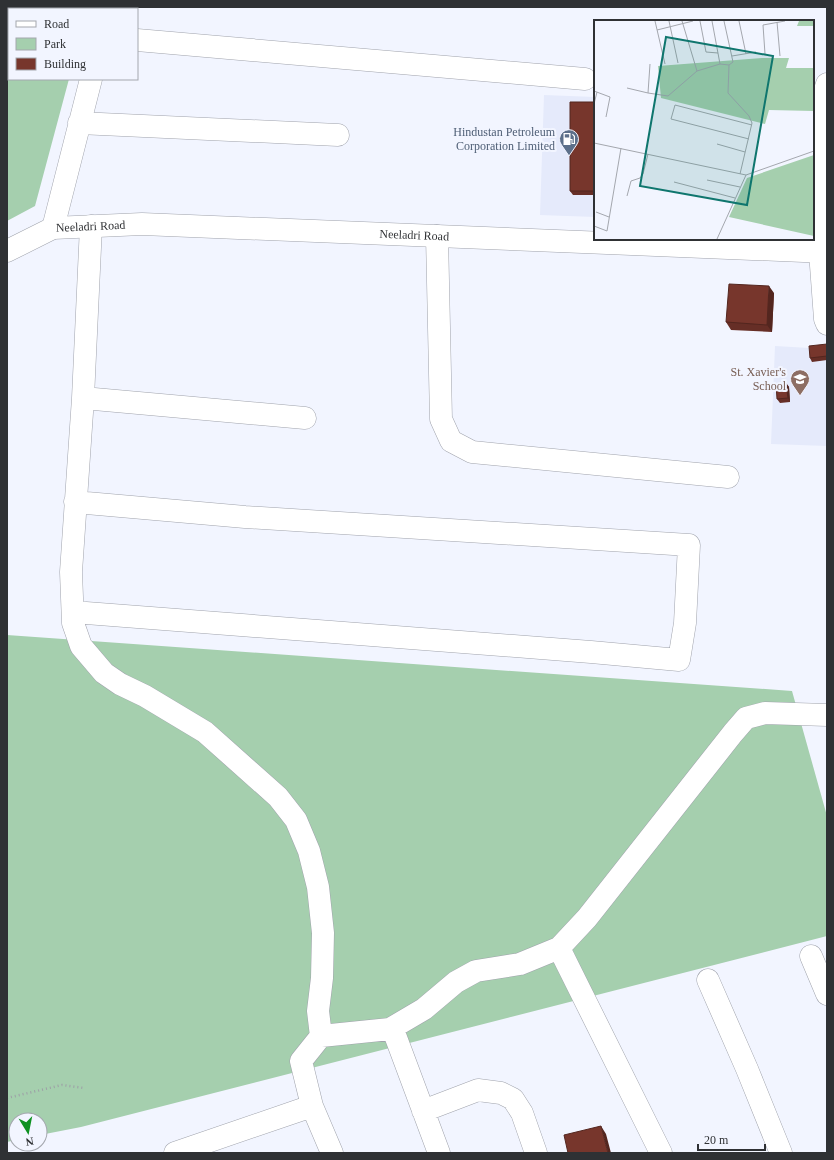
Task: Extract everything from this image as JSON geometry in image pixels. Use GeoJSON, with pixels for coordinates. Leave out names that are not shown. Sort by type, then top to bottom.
{"type":"FeatureCollection","features":[{"type":"Feature","properties":{"kind":"street"},"geometry":{"type":"LineString","coordinates":[[138,40],[585,80]]}},
{"type":"Feature","properties":{"kind":"street"},"geometry":{"type":"LineString","coordinates":[[53,228],[91,80]]}},
{"type":"Feature","properties":{"kind":"street"},"geometry":{"type":"LineString","coordinates":[[827,84],[824,93],[821,252],[825,319],[827,324]]}},
{"type":"Feature","properties":{"kind":"street"},"geometry":{"type":"LineString","coordinates":[[79,123],[338,134]]}},
{"type":"Feature","properties":{"kind":"street","name":"Neeladri Road"},"geometry":{"type":"LineString","coordinates":[[7,251],[53,228],[142,224],[821,252]]}},
{"type":"Feature","properties":{"kind":"street"},"geometry":{"type":"LineString","coordinates":[[92,226],[83,398],[71,572],[73,623],[81,646],[104,673],[120,684],[145,696],[205,732],[278,797],[296,820],[309,851],[318,887],[323,933],[322,978],[318,1011],[321,1036],[301,1061],[312,1106],[332,1153]]}},
{"type":"Feature","properties":{"kind":"street"},"geometry":{"type":"LineString","coordinates":[[436,236],[441,419],[451,441],[472,452],[728,477]]}},
{"type":"Feature","properties":{"kind":"street"},"geometry":{"type":"LineString","coordinates":[[83,398],[305,418]]}},
{"type":"Feature","properties":{"kind":"street"},"geometry":{"type":"LineString","coordinates":[[73,612],[679,660],[685,623],[689,545],[245,517],[75,502]]}},
{"type":"Feature","properties":{"kind":"street"},"geometry":{"type":"LineString","coordinates":[[321,1036],[390,1029],[424,1009],[456,982],[476,971],[520,964],[559,948],[587,918],[732,733],[746,718],[765,713],[827,716]]}},
{"type":"Feature","properties":{"kind":"street"},"geometry":{"type":"LineString","coordinates":[[559,948],[661,1153]]}},
{"type":"Feature","properties":{"kind":"street"},"geometry":{"type":"LineString","coordinates":[[810,956],[827,994]]}},
{"type":"Feature","properties":{"kind":"street"},"geometry":{"type":"LineString","coordinates":[[708,980],[747,1069],[781,1153]]}},
{"type":"Feature","properties":{"kind":"street"},"geometry":{"type":"LineString","coordinates":[[390,1029],[394,1035],[439,1153]]}},
{"type":"Feature","properties":{"kind":"street"},"geometry":{"type":"LineString","coordinates":[[423,1111],[478,1090],[501,1093],[513,1099],[522,1113],[536,1153]]}},
{"type":"Feature","properties":{"kind":"street"},"geometry":{"type":"LineString","coordinates":[[175,1153],[214,1147],[312,1106]]}},
{"type":"Feature","properties":{"kind":"path"},"geometry":{"type":"LineString","coordinates":[[7,1098],[62,1085],[84,1088]]}},
{"type":"Feature","properties":{"kind":"shaded area","name":"Hindustan Petroleum Corporation Limited"},"geometry":{"type":"Polygon","coordinates":[[[544,95],[594,97],[594,217],[540,215],[544,95]]]}},
{"type":"Feature","properties":{"kind":"shaded area","name":"St. Xavier's School"},"geometry":{"type":"Polygon","coordinates":[[[775,346],[827,349],[827,446],[771,444],[775,346]]]}},
{"type":"Feature","properties":{"kind":"green space"},"geometry":{"type":"Polygon","coordinates":[[[7,7],[87,7],[8,8],[8,80],[69,80],[35,206],[7,221],[7,7]]]}},
{"type":"Feature","properties":{"kind":"green space"},"geometry":{"type":"Polygon","coordinates":[[[7,635],[792,691],[827,816],[827,936],[81,1127],[48,1133],[48,1112],[8,1112],[7,1142],[7,635]]]}},
{"type":"Feature","properties":{"kind":"building"},"geometry":{"type":"Polygon","coordinates":[[[570,102],[594,102],[594,191],[570,191],[570,102]]]}},
{"type":"Feature","properties":{"kind":"building"},"geometry":{"type":"Polygon","coordinates":[[[729,284],[769,286],[767,325],[726,322],[729,284]]]}},
{"type":"Feature","properties":{"kind":"building"},"geometry":{"type":"Polygon","coordinates":[[[827,344],[827,356],[810,358],[809,346],[827,344]]]}},
{"type":"Feature","properties":{"kind":"building"},"geometry":{"type":"Polygon","coordinates":[[[786,383],[788,398],[777,399],[776,384],[786,383]]]}},
{"type":"Feature","properties":{"kind":"building"},"geometry":{"type":"Polygon","coordinates":[[[601,1126],[608,1153],[568,1153],[564,1135],[601,1126]]]}},
{"type":"Feature","properties":{"kind":"place","name":"Hindustan Petroleum Corporation Limited"},"geometry":{"type":"Point","coordinates":[569,156]}},
{"type":"Feature","properties":{"kind":"place","name":"St. Xavier's School"},"geometry":{"type":"Point","coordinates":[800,396]}}]}
